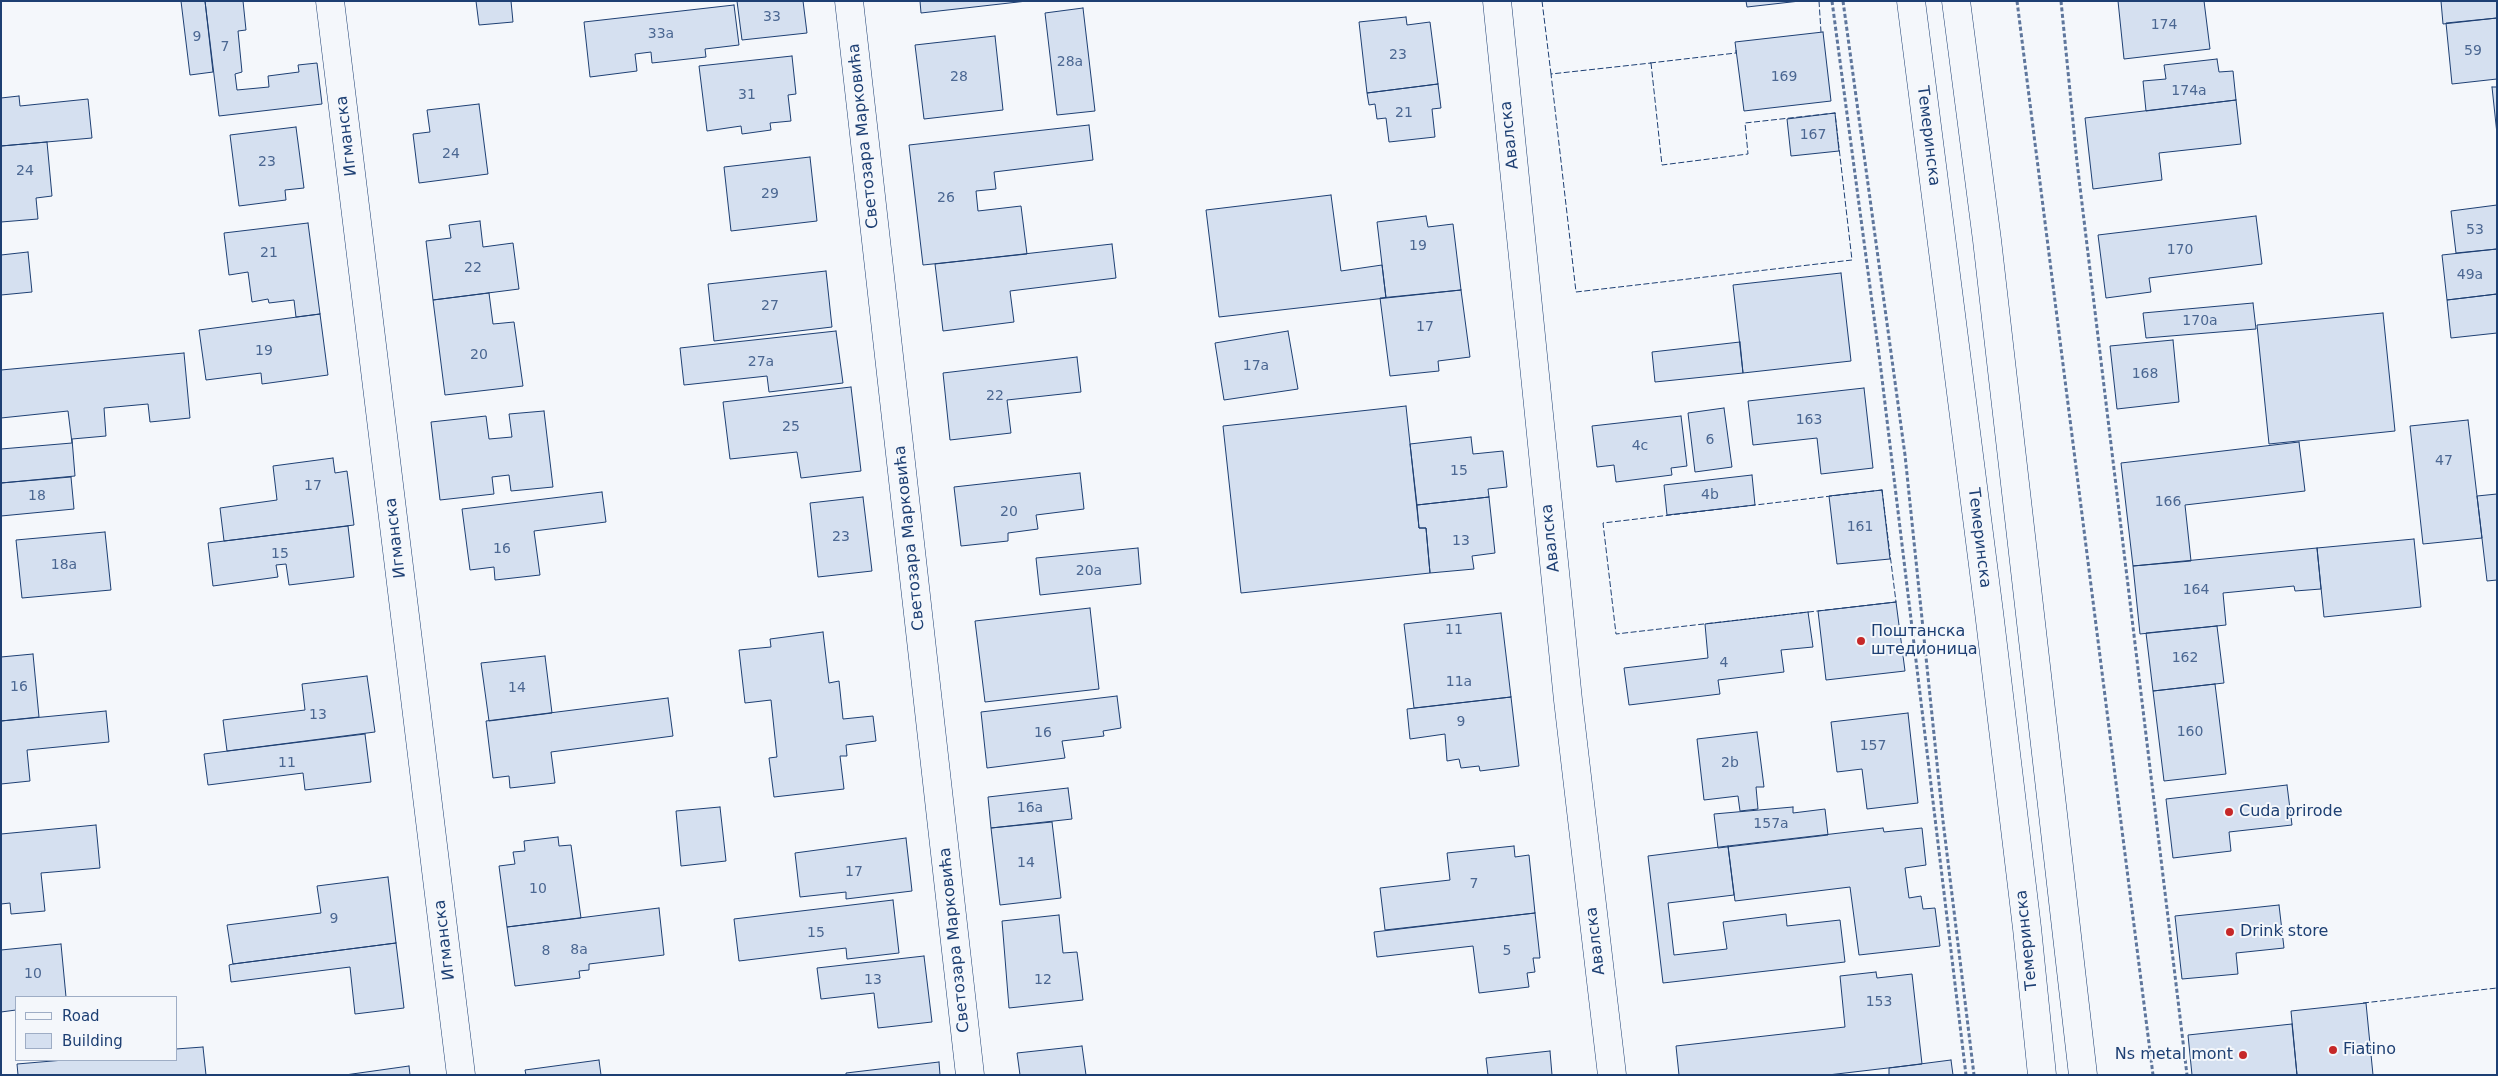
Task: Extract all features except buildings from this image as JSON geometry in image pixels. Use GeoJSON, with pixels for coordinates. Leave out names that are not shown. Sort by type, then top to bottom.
{"type":"FeatureCollection","features":[{"type":"Feature","properties":{"kind":"street","name":"Игманска"},"geometry":{"type":"LineString","coordinates":[[330,1],[461,1075]]}},
{"type":"Feature","properties":{"kind":"street","name":"Светозара Марковића"},"geometry":{"type":"LineString","coordinates":[[849,1],[970,1075]]}},
{"type":"Feature","properties":{"kind":"street","name":"Авалска"},"geometry":{"type":"LineString","coordinates":[[1497,1],[1568,700],[1612,1075]]}},
{"type":"Feature","properties":{"kind":"street","name":"Темеринска"},"geometry":{"type":"LineString","coordinates":[[1911,1],[1989,612],[2027,928],[2042,1075]]}},
{"type":"Feature","properties":{"kind":"street"},"geometry":{"type":"LineString","coordinates":[[1956,1],[1988,250],[2083,1075]]}},
{"type":"Feature","properties":{"kind":"path"},"geometry":{"type":"LineString","coordinates":[[1832,1],[1882,372],[1966,1075]]}},
{"type":"Feature","properties":{"kind":"path"},"geometry":{"type":"LineString","coordinates":[[1843,1],[1904,455],[1942,821],[1974,1075]]}},
{"type":"Feature","properties":{"kind":"path"},"geometry":{"type":"LineString","coordinates":[[2016,1],[2153,1075]]}},
{"type":"Feature","properties":{"kind":"path"},"geometry":{"type":"LineString","coordinates":[[2061,1],[2077,162],[2187,1075]]}},
{"type":"Feature","properties":{"kind":"fence"},"geometry":{"type":"LineString","coordinates":[[1542,1],[1551,74],[1553,74]]}},
{"type":"Feature","properties":{"kind":"fence"},"geometry":{"type":"LineString","coordinates":[[1819,1],[1821,32]]}},
{"type":"Feature","properties":{"kind":"fence"},"geometry":{"type":"LineString","coordinates":[[1650,63],[1736,53],[1736,50]]}},
{"type":"Feature","properties":{"kind":"fence"},"geometry":{"type":"LineString","coordinates":[[1651,63],[1662,165],[1748,154],[1745,123],[1835,113],[1852,260],[1576,292],[1551,74],[1651,63]]}},
{"type":"Feature","properties":{"kind":"fence"},"geometry":{"type":"LineString","coordinates":[[1882,490],[1896,602],[1616,634],[1603,523],[1882,490]]}},
{"type":"Feature","properties":{"kind":"fence"},"geometry":{"type":"LineString","coordinates":[[2363,1003],[2497,988]]}},
{"type":"Feature","properties":{"kind":"place","name":"Поштанска штедионица"},"geometry":{"type":"Point","coordinates":[1861,641]}},
{"type":"Feature","properties":{"kind":"place","name":"Cuda prirode"},"geometry":{"type":"Point","coordinates":[2229,812]}},
{"type":"Feature","properties":{"kind":"place","name":"Drink store"},"geometry":{"type":"Point","coordinates":[2230,932]}},
{"type":"Feature","properties":{"kind":"place","name":"Fiatino"},"geometry":{"type":"Point","coordinates":[2333,1050]}},
{"type":"Feature","properties":{"kind":"place","name":"Ns metal mont"},"geometry":{"type":"Point","coordinates":[2243,1055]}}]}
